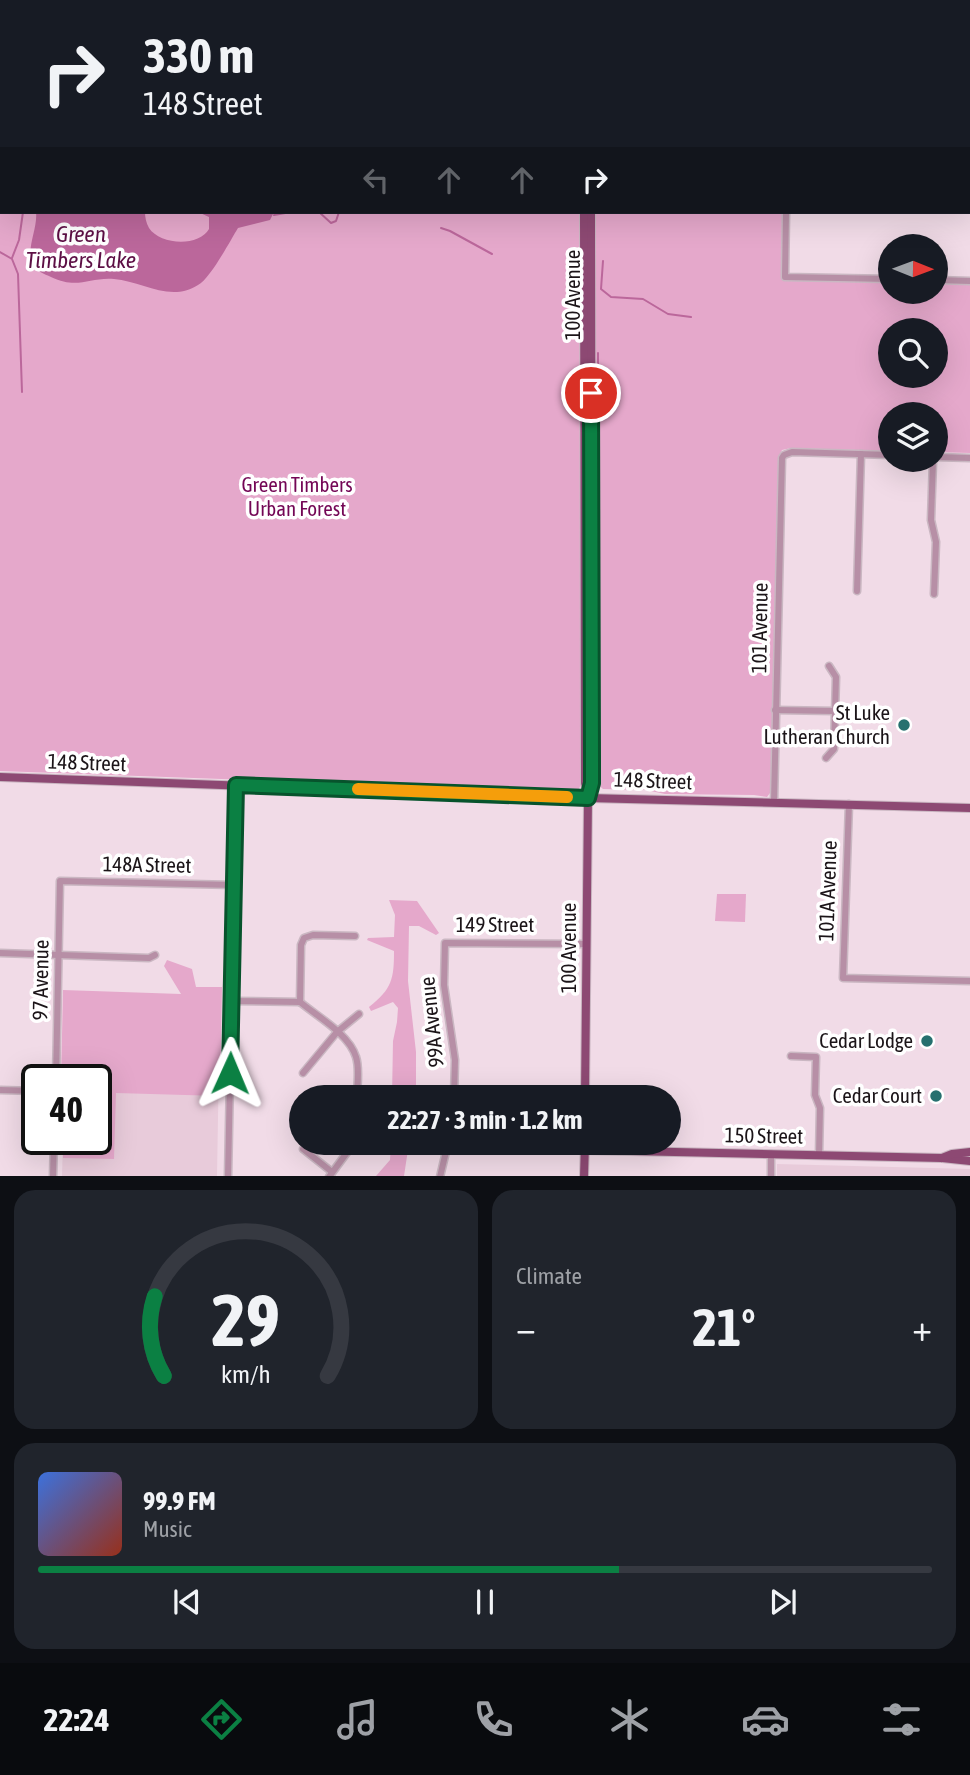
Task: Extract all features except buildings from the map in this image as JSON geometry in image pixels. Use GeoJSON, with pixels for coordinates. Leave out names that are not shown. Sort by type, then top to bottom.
{"type":"FeatureCollection","features":[{"type":"Feature","properties":{"kind":"main road","name":"100 Avenue"},"geometry":{"type":"LineString","coordinates":[[584,214],[585,783],[588,798],[585,1085]]}},
{"type":"Feature","properties":{"kind":"main road","name":"100 Avenue"},"geometry":{"type":"LineString","coordinates":[[588,798],[592,783],[591,214]]}},
{"type":"Feature","properties":{"kind":"main road","name":"148 Street"},"geometry":{"type":"LineString","coordinates":[[0,778],[970,808]]}},
{"type":"Feature","properties":{"kind":"main road","name":"150 Street"},"geometry":{"type":"LineString","coordinates":[[681,1150],[970,1161]]}},
{"type":"Feature","properties":{"kind":"main road","name":"150 Street"},"geometry":{"type":"LineString","coordinates":[[942,1158],[970,1152]]}},
{"type":"Feature","properties":{"kind":"main road"},"geometry":{"type":"LineString","coordinates":[[584,1176],[585,1155]]}},
{"type":"Feature","properties":{"kind":"street"},"geometry":{"type":"LineString","coordinates":[[786,214],[785,277],[878,279]]}},
{"type":"Feature","properties":{"kind":"street"},"geometry":{"type":"LineString","coordinates":[[948,280],[970,281]]}},
{"type":"Feature","properties":{"kind":"street","name":"101 Avenue"},"geometry":{"type":"LineString","coordinates":[[774,802],[784,455],[792,452],[861,454]]}},
{"type":"Feature","properties":{"kind":"street"},"geometry":{"type":"LineString","coordinates":[[857,591],[861,454],[878,455]]}},
{"type":"Feature","properties":{"kind":"street"},"geometry":{"type":"LineString","coordinates":[[948,459],[970,458]]}},
{"type":"Feature","properties":{"kind":"street"},"geometry":{"type":"LineString","coordinates":[[934,472],[932,520],[936,542],[934,594]]}},
{"type":"Feature","properties":{"kind":"street"},"geometry":{"type":"LineString","coordinates":[[827,758],[834,749],[836,677],[829,666]]}},
{"type":"Feature","properties":{"kind":"street"},"geometry":{"type":"LineString","coordinates":[[775,710],[835,711]]}},
{"type":"Feature","properties":{"kind":"street"},"geometry":{"type":"LineString","coordinates":[[228,1176],[236,785]]}},
{"type":"Feature","properties":{"kind":"street","name":"101A Avenue"},"geometry":{"type":"LineString","coordinates":[[849,804],[843,978],[970,981]]}},
{"type":"Feature","properties":{"kind":"street","name":"148A Street"},"geometry":{"type":"LineString","coordinates":[[60,881],[234,885]]}},
{"type":"Feature","properties":{"kind":"street","name":"97 Avenue"},"geometry":{"type":"LineString","coordinates":[[56,1064],[60,881]]}},
{"type":"Feature","properties":{"kind":"street"},"geometry":{"type":"LineString","coordinates":[[300,1002],[301,945],[304,938],[313,935],[355,936]]}},
{"type":"Feature","properties":{"kind":"street","name":"149 Street"},"geometry":{"type":"LineString","coordinates":[[444,943],[586,944]]}},
{"type":"Feature","properties":{"kind":"street","name":"99A Avenue"},"geometry":{"type":"LineString","coordinates":[[444,943],[444,985],[455,1060],[454,1085]]}},
{"type":"Feature","properties":{"kind":"street"},"geometry":{"type":"LineString","coordinates":[[0,953],[149,958],[155,955]]}},
{"type":"Feature","properties":{"kind":"street"},"geometry":{"type":"LineString","coordinates":[[232,1001],[300,1002],[337,1032],[356,1057],[357,1085]]}},
{"type":"Feature","properties":{"kind":"street"},"geometry":{"type":"LineString","coordinates":[[303,1073],[337,1032],[359,1014]]}},
{"type":"Feature","properties":{"kind":"street"},"geometry":{"type":"LineString","coordinates":[[792,1056],[816,1056],[815,1095],[820,1108],[818,1155]]}},
{"type":"Feature","properties":{"kind":"street"},"geometry":{"type":"LineString","coordinates":[[0,1090],[21,1091]]}},
{"type":"Feature","properties":{"kind":"street"},"geometry":{"type":"LineString","coordinates":[[771,1154],[771,1176]]}},
{"type":"Feature","properties":{"kind":"street"},"geometry":{"type":"LineString","coordinates":[[54,1155],[54,1176]]}},
{"type":"Feature","properties":{"kind":"street"},"geometry":{"type":"LineString","coordinates":[[310,1155],[331,1174],[345,1155]]}},
{"type":"Feature","properties":{"kind":"street"},"geometry":{"type":"LineString","coordinates":[[440,1176],[445,1155]]}},
{"type":"Feature","properties":{"kind":"shaded area"},"geometry":{"type":"Polygon","coordinates":[[[220,1001],[217,1176],[62,1176],[63,1155],[112,1155],[112,1070],[220,1001]]]}},
{"type":"Feature","properties":{"kind":"shaded area"},"geometry":{"type":"Polygon","coordinates":[[[777,1164],[970,1169],[970,1176],[777,1176],[777,1164]]]}},
{"type":"Feature","properties":{"kind":"green space","name":"Green Timbers Urban Forest"},"geometry":{"type":"Polygon","coordinates":[[[0,214],[581,214],[579,789],[522,790],[0,771],[0,214]]]}},
{"type":"Feature","properties":{"kind":"green space"},"geometry":{"type":"Polygon","coordinates":[[[595,214],[783,214],[781,266],[784,274],[878,278],[878,304],[948,304],[948,280],[970,281],[970,453],[948,452],[948,402],[878,402],[878,451],[791,448],[782,450],[780,454],[773,789],[767,797],[665,794],[646,790],[603,789],[596,783],[595,214]]]}},
{"type":"Feature","properties":{"kind":"green space"},"geometry":{"type":"Polygon","coordinates":[[[717,894],[746,894],[745,922],[715,921],[717,894]]]}},
{"type":"Feature","properties":{"kind":"green space"},"geometry":{"type":"Polygon","coordinates":[[[389,900],[417,901],[439,933],[436,935],[419,926],[409,926],[408,981],[416,1052],[416,1085],[392,1085],[393,1041],[398,1008],[393,1002],[371,1011],[369,1007],[383,995],[390,983],[394,951],[367,940],[394,937],[395,915],[389,900]]]}},
{"type":"Feature","properties":{"kind":"green space"},"geometry":{"type":"Polygon","coordinates":[[[167,960],[192,969],[196,987],[222,987],[220,1096],[116,1093],[114,1159],[63,1158],[63,1155],[112,1155],[112,1064],[61,1064],[63,990],[181,994],[164,966],[167,960]]]}},
{"type":"Feature","properties":{"kind":"green space"},"geometry":{"type":"Polygon","coordinates":[[[390,1155],[407,1155],[404,1176],[376,1176],[390,1160],[390,1155]]]}},
{"type":"Feature","properties":{"kind":"water","name":"Green Timbers Lake"},"geometry":{"type":"Polygon","coordinates":[[[36,214],[145,214],[147,224],[154,234],[179,242],[204,235],[209,229],[209,217],[202,214],[273,214],[270,220],[238,228],[203,281],[188,290],[177,292],[156,290],[114,279],[76,283],[60,281],[33,265],[30,253],[36,214]]]}},
{"type":"Feature","properties":{"kind":"waterway"},"geometry":{"type":"LineString","coordinates":[[12,258],[19,240],[23,214]]}},
{"type":"Feature","properties":{"kind":"waterway"},"geometry":{"type":"LineString","coordinates":[[274,215],[280,214]]}},
{"type":"Feature","properties":{"kind":"waterway"},"geometry":{"type":"LineString","coordinates":[[321,214],[331,223],[336,221],[338,214]]}},
{"type":"Feature","properties":{"kind":"waterway"},"geometry":{"type":"LineString","coordinates":[[441,228],[492,254]]}},
{"type":"Feature","properties":{"kind":"waterway"},"geometry":{"type":"LineString","coordinates":[[0,252],[12,259],[18,274],[22,392]]}},
{"type":"Feature","properties":{"kind":"waterway"},"geometry":{"type":"LineString","coordinates":[[603,261],[601,289],[611,297],[643,299],[668,314],[691,317]]}},
{"type":"Feature","properties":{"kind":"waterway"},"geometry":{"type":"LineString","coordinates":[[598,353],[599,674]]}},
{"type":"Feature","properties":{"kind":"slow traffic"},"geometry":{"type":"LineString","coordinates":[[358,789],[567,797]]}},
{"type":"Feature","properties":{"kind":"place","name":"St Luke Lutheran Church"},"geometry":{"type":"Point","coordinates":[904,725]}},
{"type":"Feature","properties":{"kind":"place","name":"Cedar Lodge"},"geometry":{"type":"Point","coordinates":[927,1041]}},
{"type":"Feature","properties":{"kind":"place","name":"Cedar Court"},"geometry":{"type":"Point","coordinates":[936,1096]}},
{"type":"Feature","properties":{"kind":"route"},"geometry":{"type":"LineString","coordinates":[[230,1073],[236,785],[588,798],[592,783],[591,393]]}}]}
